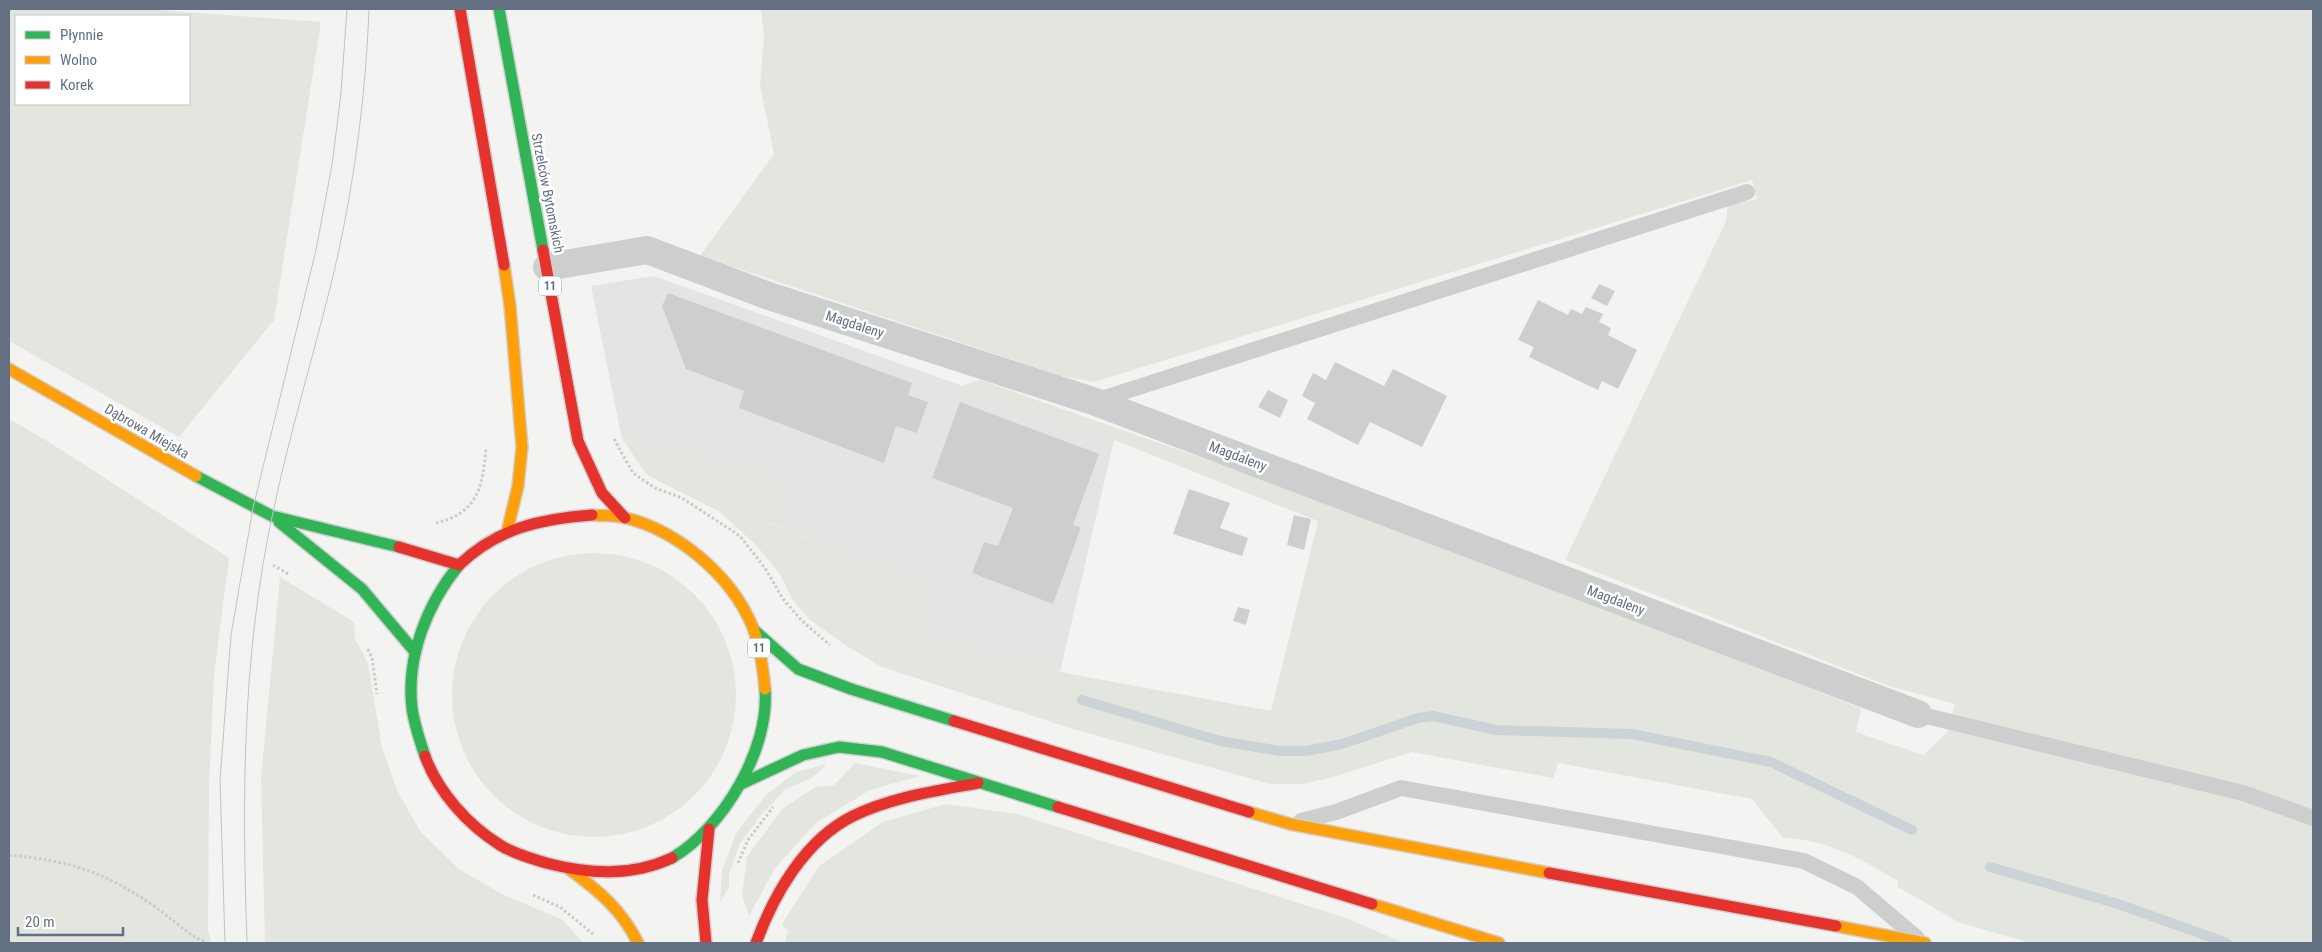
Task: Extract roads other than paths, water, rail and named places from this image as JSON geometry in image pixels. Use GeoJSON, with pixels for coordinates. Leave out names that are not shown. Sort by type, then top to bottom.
{"type":"FeatureCollection","features":[{"type":"Feature","properties":{"kind":"main road"},"geometry":{"type":"LineString","coordinates":[[460,9],[489,170],[511,316],[522,448],[518,486],[507,532]]}},
{"type":"Feature","properties":{"kind":"main road","name":"Strzelców Bytomskich"},"geometry":{"type":"LineString","coordinates":[[499,9],[578,441],[604,498],[613,509],[625,518]]}},
{"type":"Feature","properties":{"kind":"main road","name":"Dąbrowa Miejska"},"geometry":{"type":"LineString","coordinates":[[9,369],[212,485],[272,516],[362,589],[415,652]]}},
{"type":"Feature","properties":{"kind":"main road","name":"11"},"geometry":{"type":"LineString","coordinates":[[592,515],[625,518],[661,532],[698,554],[721,574],[732,588],[754,630],[764,666],[766,686],[764,719],[749,769],[741,784],[709,829],[672,859],[632,870],[603,873],[569,869],[533,859],[495,842],[454,806],[426,759],[412,706],[415,652],[431,606],[459,565],[480,548],[507,532],[556,517],[592,515]]}},
{"type":"Feature","properties":{"kind":"main road","name":"Dąbrowa Miejska"},"geometry":{"type":"LineString","coordinates":[[272,516],[385,543],[459,565]]}},
{"type":"Feature","properties":{"kind":"main road"},"geometry":{"type":"LineString","coordinates":[[754,630],[798,670],[850,689],[1290,824],[1924,943]]}},
{"type":"Feature","properties":{"kind":"main road"},"geometry":{"type":"LineString","coordinates":[[741,784],[804,755],[839,747],[882,752],[1499,943]]}},
{"type":"Feature","properties":{"kind":"main road"},"geometry":{"type":"LineString","coordinates":[[756,943],[772,905],[799,862],[834,828],[852,817],[873,808],[925,794],[983,782]]}},
{"type":"Feature","properties":{"kind":"main road","name":"11"},"geometry":{"type":"LineString","coordinates":[[706,943],[702,924],[702,889],[709,829]]}},
{"type":"Feature","properties":{"kind":"main road","name":"11"},"geometry":{"type":"LineString","coordinates":[[569,869],[606,896],[625,917],[638,943]]}},
{"type":"Feature","properties":{"kind":"street","name":"Magdaleny"},"geometry":{"type":"LineString","coordinates":[[547,267],[647,250],[766,295],[1093,401],[1918,714]]}},
{"type":"Feature","properties":{"kind":"lane"},"geometry":{"type":"LineString","coordinates":[[1093,401],[1747,192]]}},
{"type":"Feature","properties":{"kind":"lane"},"geometry":{"type":"LineString","coordinates":[[1918,714],[2243,793],[2313,818]]}},
{"type":"Feature","properties":{"kind":"lane"},"geometry":{"type":"LineString","coordinates":[[1290,824],[1336,812],[1401,788],[1804,861],[1857,887],[1924,943]]}},
{"type":"Feature","properties":{"kind":"waterway"},"geometry":{"type":"LineString","coordinates":[[1082,700],[1220,741],[1280,751],[1306,751],[1342,744],[1418,718],[1433,716],[1496,730],[1632,734],[1771,762],[1912,830]]}},
{"type":"Feature","properties":{"kind":"waterway"},"geometry":{"type":"LineString","coordinates":[[1990,867],[2118,904],[2227,943]]}},
{"type":"Feature","properties":{"kind":"tram line"},"geometry":{"type":"LineString","coordinates":[[225,943],[220,780],[231,635],[253,508],[316,250],[332,165],[341,93],[347,9]]}},
{"type":"Feature","properties":{"kind":"tram line"},"geometry":{"type":"LineString","coordinates":[[247,943],[245,889],[246,729],[255,623],[262,570],[279,484],[329,291],[343,228],[354,166],[362,103],[369,9]]}}]}
